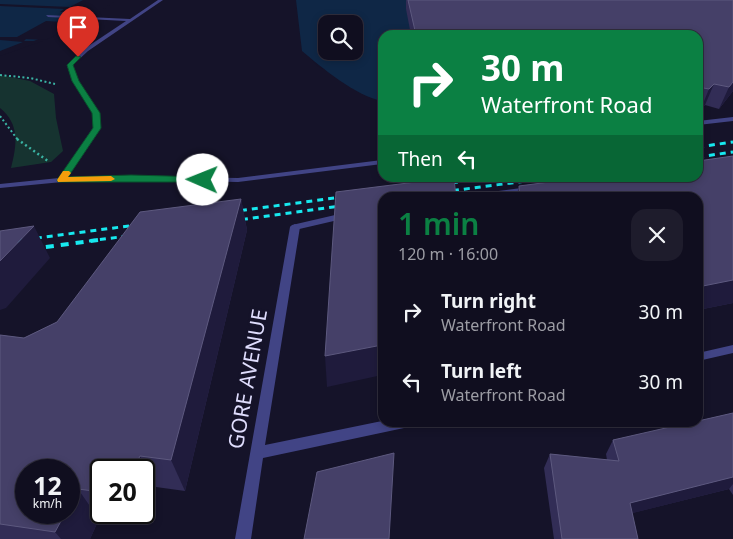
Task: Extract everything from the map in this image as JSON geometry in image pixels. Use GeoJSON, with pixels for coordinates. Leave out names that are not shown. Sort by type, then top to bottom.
{"type":"FeatureCollection","features":[{"type":"Feature","properties":{"kind":"street"},"geometry":{"type":"LineString","coordinates":[[62,180],[97,128],[96,113],[80,90],[70,65],[86,50],[161,0]]}},
{"type":"Feature","properties":{"kind":"street"},"geometry":{"type":"LineString","coordinates":[[48,16],[131,20]]}},
{"type":"Feature","properties":{"kind":"street"},"geometry":{"type":"LineString","coordinates":[[703,122],[733,119]]}},
{"type":"Feature","properties":{"kind":"street"},"geometry":{"type":"LineString","coordinates":[[0,186],[62,180],[131,178],[238,180],[378,162]]}},
{"type":"Feature","properties":{"kind":"street"},"geometry":{"type":"LineString","coordinates":[[508,192],[534,188]]}},
{"type":"Feature","properties":{"kind":"street","name":"GORE AVENUE"},"geometry":{"type":"LineString","coordinates":[[243,539],[295,227],[332,217],[358,214]]}},
{"type":"Feature","properties":{"kind":"street"},"geometry":{"type":"LineString","coordinates":[[703,356],[733,349]]}},
{"type":"Feature","properties":{"kind":"street"},"geometry":{"type":"LineString","coordinates":[[257,453],[380,427]]}},
{"type":"Feature","properties":{"kind":"path"},"geometry":{"type":"LineString","coordinates":[[0,76],[30,78],[80,90]]}},
{"type":"Feature","properties":{"kind":"path"},"geometry":{"type":"LineString","coordinates":[[0,116],[17,139],[50,163]]}},
{"type":"Feature","properties":{"kind":"green space"},"geometry":{"type":"Polygon","coordinates":[[[0,75],[30,81],[54,94],[56,118],[63,151],[51,162],[11,168],[15,151],[15,135],[11,121],[0,108],[0,75]]]}},
{"type":"Feature","properties":{"kind":"water"},"geometry":{"type":"Polygon","coordinates":[[[0,0],[114,0],[59,30],[0,53],[0,0]]]}},
{"type":"Feature","properties":{"kind":"water"},"geometry":{"type":"Polygon","coordinates":[[[296,0],[625,0],[671,30],[378,30],[378,100],[351,87],[329,73],[302,51],[296,0]]]}},
{"type":"Feature","properties":{"kind":"pier"},"geometry":{"type":"Polygon","coordinates":[[[83,0],[116,0],[97,14],[60,12],[64,9],[0,6],[0,4],[70,7],[83,0]]]}},
{"type":"Feature","properties":{"kind":"pier"},"geometry":{"type":"Polygon","coordinates":[[[46,21],[82,23],[45,40],[26,39],[24,41],[43,41],[0,56],[0,51],[23,42],[0,40],[0,37],[17,37],[46,21]]]}},
{"type":"Feature","properties":{"kind":"building"},"geometry":{"type":"Polygon","coordinates":[[[408,0],[733,0],[733,82],[729,87],[714,84],[709,89],[703,88],[703,30],[415,30],[408,0]]]}},
{"type":"Feature","properties":{"kind":"building"},"geometry":{"type":"Polygon","coordinates":[[[733,156],[733,280],[703,286],[703,192],[520,192],[519,186],[550,182],[703,182],[703,160],[733,156]]]}},
{"type":"Feature","properties":{"kind":"building"},"geometry":{"type":"Polygon","coordinates":[[[416,182],[454,182],[455,192],[378,192],[378,346],[325,356],[336,192],[416,182]]]}},
{"type":"Feature","properties":{"kind":"building"},"geometry":{"type":"Polygon","coordinates":[[[241,199],[171,460],[140,456],[138,459],[90,459],[90,491],[80,489],[80,459],[15,459],[15,524],[59,524],[55,532],[0,524],[0,335],[24,338],[57,322],[140,212],[241,199]]]}},
{"type":"Feature","properties":{"kind":"building"},"geometry":{"type":"Polygon","coordinates":[[[34,226],[0,261],[0,231],[34,226]]]}},
{"type":"Feature","properties":{"kind":"building"},"geometry":{"type":"Polygon","coordinates":[[[733,413],[733,477],[630,503],[638,539],[562,539],[550,454],[619,461],[613,440],[670,427],[703,427],[703,420],[733,413]]]}},
{"type":"Feature","properties":{"kind":"building"},"geometry":{"type":"Polygon","coordinates":[[[394,453],[389,539],[304,539],[317,472],[394,453]]]}},
{"type":"Feature","properties":{"kind":"railway"},"geometry":{"type":"LineString","coordinates":[[703,146],[733,142]]}},
{"type":"Feature","properties":{"kind":"railway"},"geometry":{"type":"LineString","coordinates":[[703,156],[733,152]]}},
{"type":"Feature","properties":{"kind":"railway"},"geometry":{"type":"LineString","coordinates":[[441,184],[458,182]]}},
{"type":"Feature","properties":{"kind":"railway"},"geometry":{"type":"LineString","coordinates":[[442,192],[518,182]]}},
{"type":"Feature","properties":{"kind":"railway"},"geometry":{"type":"LineString","coordinates":[[230,212],[349,196]]}},
{"type":"Feature","properties":{"kind":"railway"},"geometry":{"type":"LineString","coordinates":[[231,221],[348,205]]}},
{"type":"Feature","properties":{"kind":"railway"},"geometry":{"type":"LineString","coordinates":[[14,241],[144,224]]}},
{"type":"Feature","properties":{"kind":"railway"},"geometry":{"type":"LineString","coordinates":[[89,241],[135,235]]}},
{"type":"Feature","properties":{"kind":"railway"},"geometry":{"type":"LineString","coordinates":[[0,243],[23,240]]}},
{"type":"Feature","properties":{"kind":"railway"},"geometry":{"type":"LineString","coordinates":[[31,249],[98,240]]}},
{"type":"Feature","properties":{"kind":"slow traffic"},"geometry":{"type":"LineString","coordinates":[[66,173],[62,180],[111,179]]}},
{"type":"Feature","properties":{"kind":"route"},"geometry":{"type":"LineString","coordinates":[[78,57],[70,65],[75,81],[96,113],[97,128],[62,180],[131,178],[203,180]]}}]}
